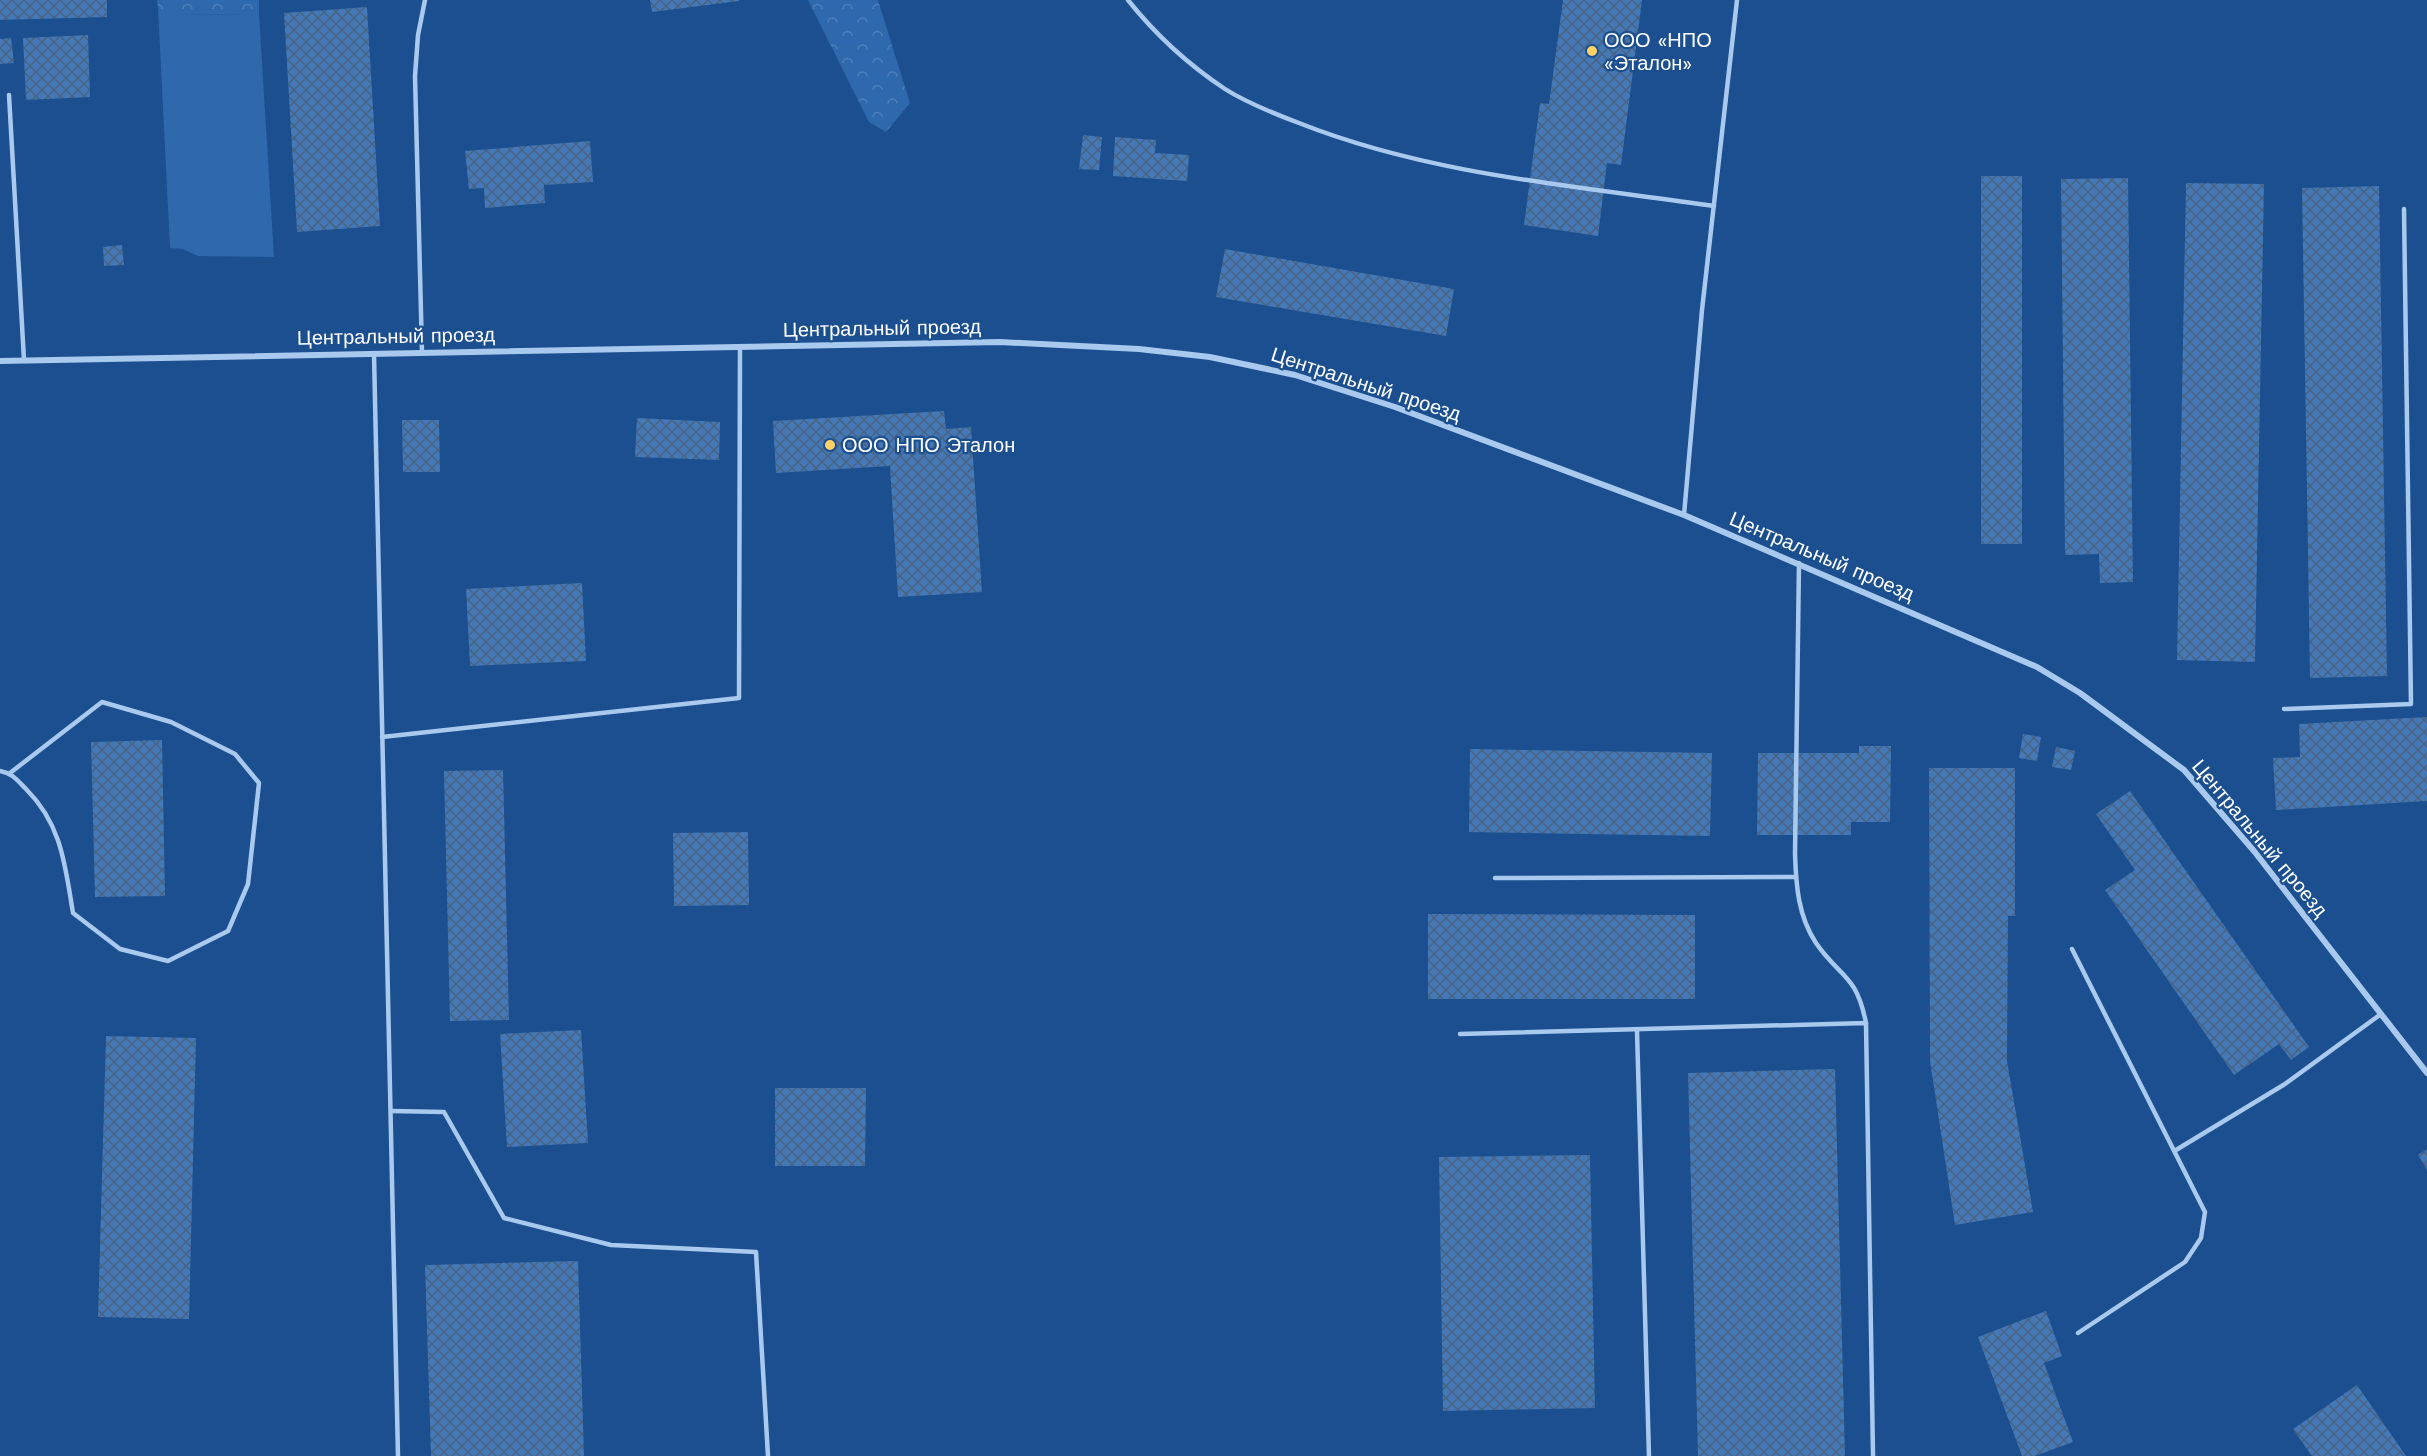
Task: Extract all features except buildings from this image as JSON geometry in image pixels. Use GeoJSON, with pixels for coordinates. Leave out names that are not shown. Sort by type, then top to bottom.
{"type":"FeatureCollection","features":[{"type":"Feature","properties":{"kind":"street","name":"Центральный проезд"},"geometry":{"type":"LineString","coordinates":[[0,361],[1000,342],[1118,347],[1210,357],[1295,375],[1395,407],[1684,515],[2037,667],[2128,727],[2184,770],[2254,851],[2427,1073]]}},
{"type":"Feature","properties":{"kind":"lane"},"geometry":{"type":"LineString","coordinates":[[422,352],[415,76],[418,35],[425,0]]}},
{"type":"Feature","properties":{"kind":"lane"},"geometry":{"type":"LineString","coordinates":[[1128,0],[1146,23],[1182,56],[1226,90],[1340,139],[1486,173],[1714,206]]}},
{"type":"Feature","properties":{"kind":"lane"},"geometry":{"type":"LineString","coordinates":[[1684,515],[1737,0]]}},
{"type":"Feature","properties":{"kind":"lane"},"geometry":{"type":"LineString","coordinates":[[9,95],[24,360]]}},
{"type":"Feature","properties":{"kind":"lane"},"geometry":{"type":"LineString","coordinates":[[2284,709],[2411,704],[2404,209]]}},
{"type":"Feature","properties":{"kind":"lane"},"geometry":{"type":"LineString","coordinates":[[382,736],[738,698],[740,347]]}},
{"type":"Feature","properties":{"kind":"lane"},"geometry":{"type":"LineString","coordinates":[[374,354],[398,1456]]}},
{"type":"Feature","properties":{"kind":"lane"},"geometry":{"type":"LineString","coordinates":[[1799,563],[1796,877],[1805,924],[1817,944],[1850,979],[1861,998],[1866,1023],[1873,1456]]}},
{"type":"Feature","properties":{"kind":"lane"},"geometry":{"type":"LineString","coordinates":[[0,771],[10,773],[44,806],[63,852],[73,913],[120,949],[168,961],[228,931],[248,884],[259,783],[235,754],[171,722],[102,702],[10,773]]}},
{"type":"Feature","properties":{"kind":"lane"},"geometry":{"type":"LineString","coordinates":[[1495,878],[1796,877]]}},
{"type":"Feature","properties":{"kind":"lane"},"geometry":{"type":"LineString","coordinates":[[2072,949],[2176,1150],[2205,1212],[2201,1238],[2194,1252],[2185,1262],[2078,1333]]}},
{"type":"Feature","properties":{"kind":"lane"},"geometry":{"type":"LineString","coordinates":[[2176,1150],[2285,1084],[2381,1014]]}},
{"type":"Feature","properties":{"kind":"lane"},"geometry":{"type":"LineString","coordinates":[[1460,1034],[1866,1023]]}},
{"type":"Feature","properties":{"kind":"lane"},"geometry":{"type":"LineString","coordinates":[[1637,1031],[1649,1456]]}},
{"type":"Feature","properties":{"kind":"lane"},"geometry":{"type":"LineString","coordinates":[[391,1111],[444,1112],[504,1218],[611,1245],[756,1252],[768,1456]]}},
{"type":"Feature","properties":{"kind":"green space"},"geometry":{"type":"Polygon","coordinates":[[[157,0],[259,0],[259,14],[165,15],[158,8],[157,0]]]}},
{"type":"Feature","properties":{"kind":"green space"},"geometry":{"type":"Polygon","coordinates":[[[808,0],[878,0],[910,103],[886,132],[869,122],[808,0]]]}},
{"type":"Feature","properties":{"kind":"green space"},"geometry":{"type":"Polygon","coordinates":[[[158,8],[166,15],[259,14],[274,257],[198,256],[183,249],[170,248],[158,8]]]}},
{"type":"Feature","properties":{"kind":"place","name":"ООО «НПО «Эталон»"},"geometry":{"type":"Point","coordinates":[1592,51]}},
{"type":"Feature","properties":{"kind":"place","name":"ООО НПО Эталон"},"geometry":{"type":"Point","coordinates":[830,445]}}]}
